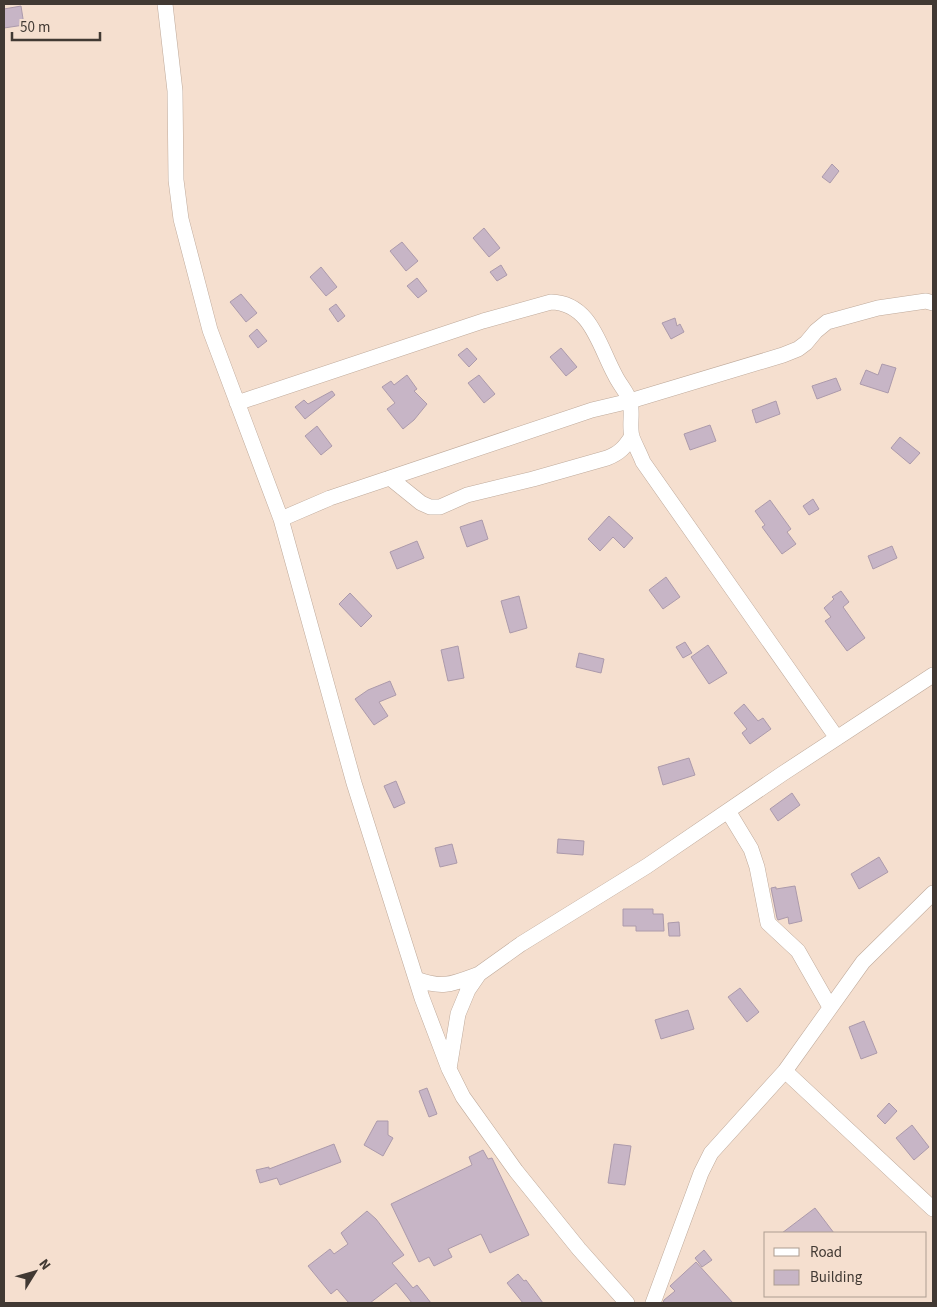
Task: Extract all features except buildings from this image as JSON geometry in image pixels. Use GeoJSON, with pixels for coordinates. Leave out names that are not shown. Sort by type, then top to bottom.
{"type":"FeatureCollection","features":[{"type":"Feature","properties":{"kind":"street"},"geometry":{"type":"LineString","coordinates":[[165,4],[175,91],[176,180],[181,219],[210,330],[281,518],[354,783],[416,979],[449,1068],[462,1097],[516,1171],[579,1249],[627,1303]]}},
{"type":"Feature","properties":{"kind":"street"},"geometry":{"type":"LineString","coordinates":[[237,403],[483,321],[550,302],[562,302],[584,315],[630,402],[632,436],[643,462],[837,738]]}},
{"type":"Feature","properties":{"kind":"street"},"geometry":{"type":"LineString","coordinates":[[281,518],[330,498],[592,410],[630,402],[798,349],[827,322],[878,308],[933,302]]}},
{"type":"Feature","properties":{"kind":"street"},"geometry":{"type":"LineString","coordinates":[[390,478],[421,503],[430,507],[440,507],[467,495],[533,479],[618,454],[632,436]]}},
{"type":"Feature","properties":{"kind":"street"},"geometry":{"type":"LineString","coordinates":[[618,454],[643,462]]}},
{"type":"Feature","properties":{"kind":"street"},"geometry":{"type":"LineString","coordinates":[[416,979],[434,985],[456,983],[479,974],[521,944],[647,866],[933,675]]}},
{"type":"Feature","properties":{"kind":"street"},"geometry":{"type":"LineString","coordinates":[[728,811],[751,849],[757,867],[768,923],[798,951],[830,1007]]}},
{"type":"Feature","properties":{"kind":"street"},"geometry":{"type":"LineString","coordinates":[[653,1303],[701,1173],[711,1152],[785,1071],[863,962],[933,893]]}},
{"type":"Feature","properties":{"kind":"street"},"geometry":{"type":"LineString","coordinates":[[449,1068],[458,1014],[468,990],[479,974]]}},
{"type":"Feature","properties":{"kind":"street"},"geometry":{"type":"LineString","coordinates":[[785,1071],[933,1209]]}}]}
